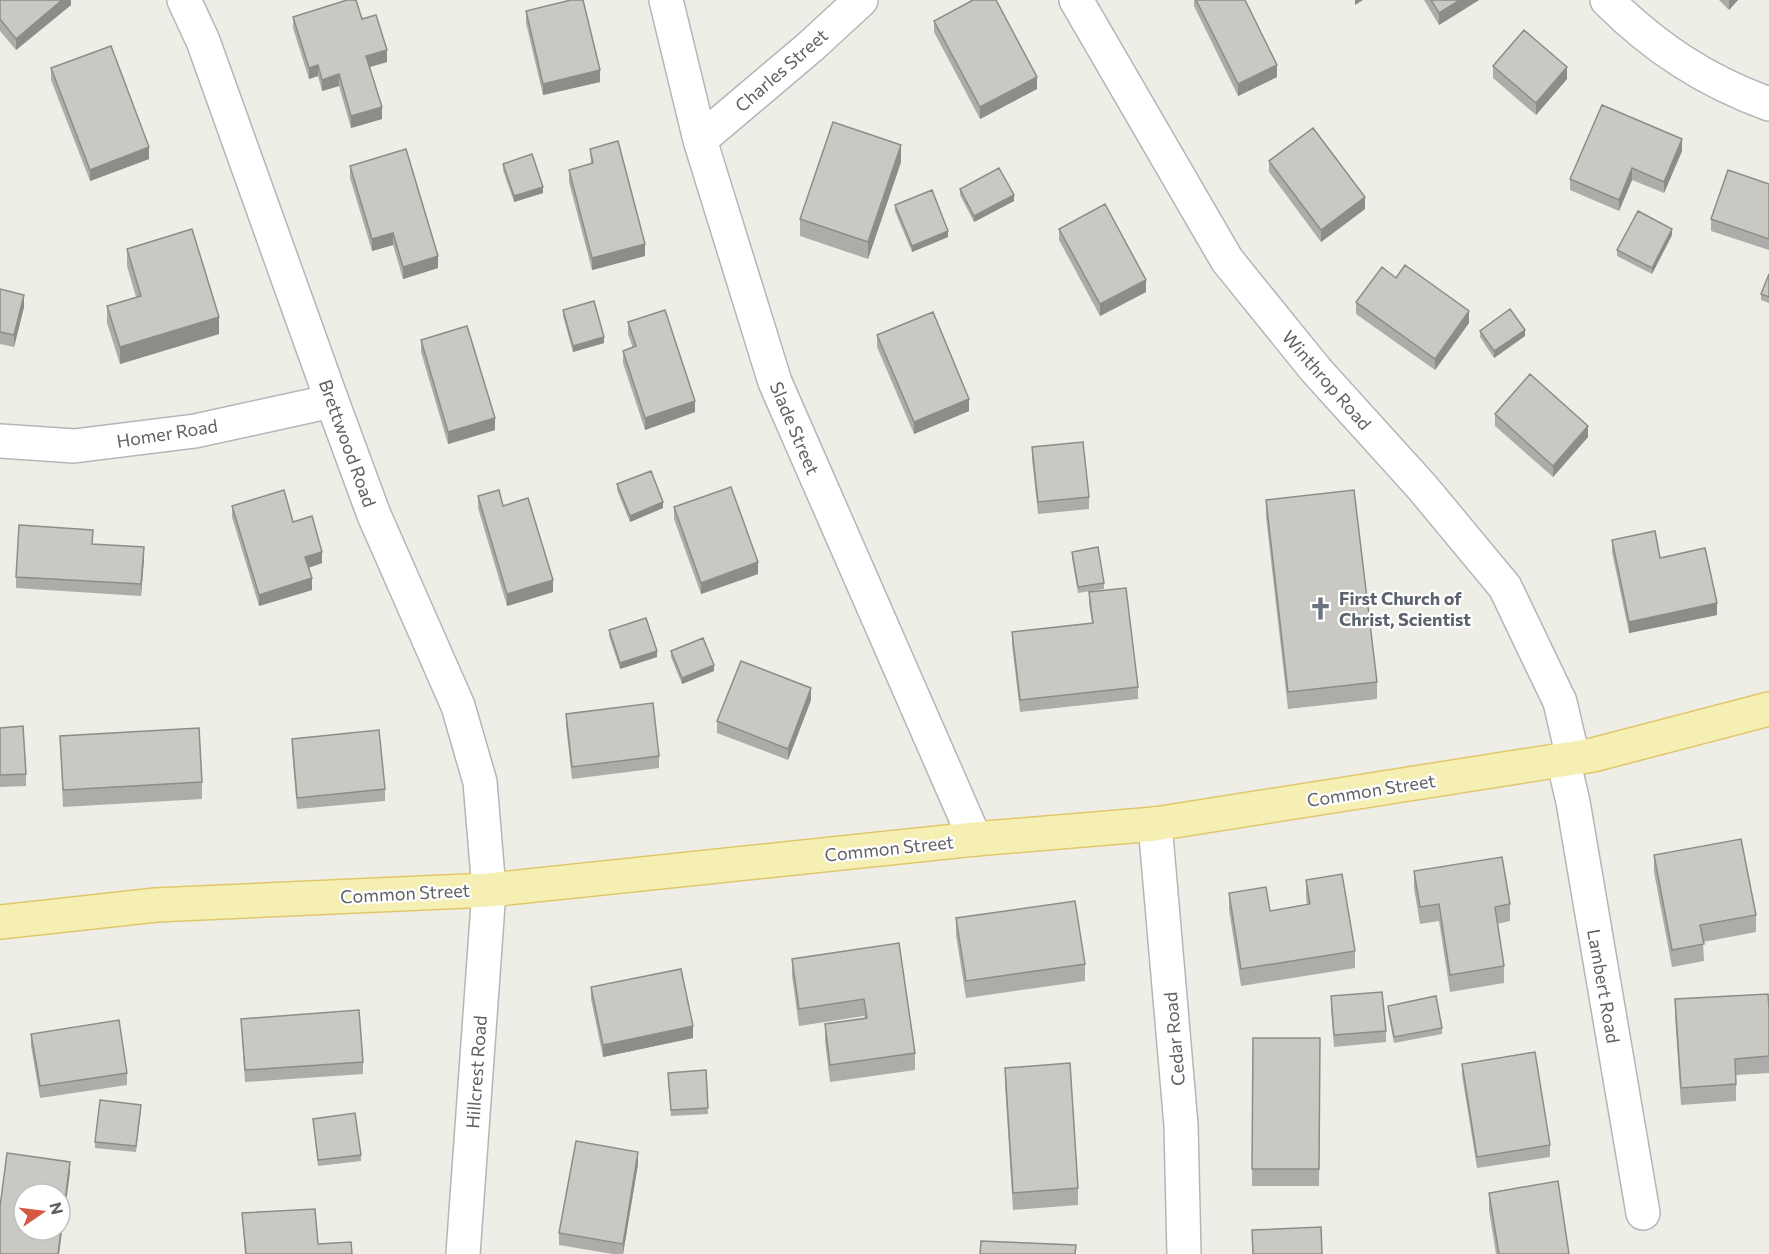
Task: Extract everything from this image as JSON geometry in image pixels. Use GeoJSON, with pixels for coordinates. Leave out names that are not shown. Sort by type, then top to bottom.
{"type":"FeatureCollection","features":[{"type":"Feature","properties":{"kind":"main road","name":"Common Street"},"geometry":{"type":"LineString","coordinates":[[0,922],[156,905],[489,890],[975,839],[1155,824],[1593,755],[1769,709]]}},
{"type":"Feature","properties":{"kind":"street","name":"Brettwood Road"},"geometry":{"type":"LineString","coordinates":[[184,0],[203,41],[374,514],[458,706],[480,782],[489,890]]}},
{"type":"Feature","properties":{"kind":"street","name":"Slade Street"},"geometry":{"type":"LineString","coordinates":[[666,0],[700,140],[775,382],[975,839]]}},
{"type":"Feature","properties":{"kind":"street","name":"Charles Street"},"geometry":{"type":"LineString","coordinates":[[700,140],[810,47],[861,0]]}},
{"type":"Feature","properties":{"kind":"street","name":"Winthrop Road"},"geometry":{"type":"LineString","coordinates":[[1076,0],[1227,260],[1316,370],[1422,487],[1506,587],[1560,702],[1568,758]]}},
{"type":"Feature","properties":{"kind":"street"},"geometry":{"type":"LineString","coordinates":[[1606,0],[1632,25],[1689,68],[1769,104]]}},
{"type":"Feature","properties":{"kind":"street","name":"Homer Road"},"geometry":{"type":"LineString","coordinates":[[0,441],[74,446],[195,431],[332,401]]}},
{"type":"Feature","properties":{"kind":"street","name":"Lambert Road"},"geometry":{"type":"LineString","coordinates":[[1568,758],[1573,802],[1644,1213]]}},
{"type":"Feature","properties":{"kind":"street","name":"Cedar Road"},"geometry":{"type":"LineString","coordinates":[[1155,824],[1181,1125],[1184,1254]]}},
{"type":"Feature","properties":{"kind":"street","name":"Hillcrest Road"},"geometry":{"type":"LineString","coordinates":[[463,1254],[489,890]]}},
{"type":"Feature","properties":{"kind":"building"},"geometry":{"type":"Polygon","coordinates":[[[0,0],[62,0],[16,39],[0,19],[0,0]]]}},
{"type":"Feature","properties":{"kind":"building"},"geometry":{"type":"Polygon","coordinates":[[[347,0],[356,0],[362,19],[376,15],[387,50],[366,56],[382,107],[351,116],[339,74],[322,80],[318,65],[309,68],[293,17],[347,0]]]}},
{"type":"Feature","properties":{"kind":"building"},"geometry":{"type":"Polygon","coordinates":[[[571,0],[583,0],[600,70],[543,84],[526,11],[571,0]]]}},
{"type":"Feature","properties":{"kind":"building"},"geometry":{"type":"Polygon","coordinates":[[[973,0],[996,0],[1037,77],[980,107],[934,21],[973,0]]]}},
{"type":"Feature","properties":{"kind":"building"},"geometry":{"type":"Polygon","coordinates":[[[1196,0],[1245,0],[1277,65],[1238,84],[1196,0]]]}},
{"type":"Feature","properties":{"kind":"building"},"geometry":{"type":"Polygon","coordinates":[[[1431,0],[1460,0],[1439,13],[1431,0]]]}},
{"type":"Feature","properties":{"kind":"building"},"geometry":{"type":"Polygon","coordinates":[[[1524,30],[1567,67],[1536,103],[1493,66],[1524,30]]]}},
{"type":"Feature","properties":{"kind":"building"},"geometry":{"type":"Polygon","coordinates":[[[111,46],[149,147],[90,170],[51,68],[111,46]]]}},
{"type":"Feature","properties":{"kind":"building"},"geometry":{"type":"Polygon","coordinates":[[[1602,105],[1682,139],[1664,182],[1632,168],[1619,200],[1570,179],[1602,105]]]}},
{"type":"Feature","properties":{"kind":"building"},"geometry":{"type":"Polygon","coordinates":[[[833,122],[901,145],[868,242],[800,219],[833,122]]]}},
{"type":"Feature","properties":{"kind":"building"},"geometry":{"type":"Polygon","coordinates":[[[1313,128],[1365,197],[1321,230],[1269,161],[1313,128]]]}},
{"type":"Feature","properties":{"kind":"building"},"geometry":{"type":"Polygon","coordinates":[[[618,141],[645,244],[592,258],[569,170],[593,163],[590,149],[618,141]]]}},
{"type":"Feature","properties":{"kind":"building"},"geometry":{"type":"Polygon","coordinates":[[[406,149],[438,256],[403,267],[393,233],[372,239],[350,166],[406,149]]]}},
{"type":"Feature","properties":{"kind":"building"},"geometry":{"type":"Polygon","coordinates":[[[532,154],[543,187],[514,196],[503,164],[532,154]]]}},
{"type":"Feature","properties":{"kind":"building"},"geometry":{"type":"Polygon","coordinates":[[[999,168],[1014,195],[974,216],[960,189],[999,168]]]}},
{"type":"Feature","properties":{"kind":"building"},"geometry":{"type":"Polygon","coordinates":[[[1728,170],[1769,184],[1769,239],[1711,219],[1728,170]]]}},
{"type":"Feature","properties":{"kind":"building"},"geometry":{"type":"Polygon","coordinates":[[[932,190],[948,231],[912,246],[895,205],[932,190]]]}},
{"type":"Feature","properties":{"kind":"building"},"geometry":{"type":"Polygon","coordinates":[[[1105,204],[1146,280],[1100,304],[1059,229],[1105,204]]]}},
{"type":"Feature","properties":{"kind":"building"},"geometry":{"type":"Polygon","coordinates":[[[1638,211],[1672,229],[1652,268],[1617,250],[1638,211]]]}},
{"type":"Feature","properties":{"kind":"building"},"geometry":{"type":"Polygon","coordinates":[[[192,229],[219,317],[120,347],[107,306],[141,296],[127,249],[192,229]]]}},
{"type":"Feature","properties":{"kind":"building"},"geometry":{"type":"Polygon","coordinates":[[[1405,265],[1469,311],[1435,359],[1356,302],[1382,267],[1396,278],[1405,265]]]}},
{"type":"Feature","properties":{"kind":"building"},"geometry":{"type":"Polygon","coordinates":[[[1769,274],[1769,297],[1761,294],[1769,274]]]}},
{"type":"Feature","properties":{"kind":"building"},"geometry":{"type":"Polygon","coordinates":[[[0,289],[24,295],[14,335],[0,332],[0,289]]]}},
{"type":"Feature","properties":{"kind":"building"},"geometry":{"type":"Polygon","coordinates":[[[594,301],[604,337],[573,346],[563,310],[594,301]]]}},
{"type":"Feature","properties":{"kind":"building"},"geometry":{"type":"Polygon","coordinates":[[[1510,309],[1525,330],[1494,351],[1480,331],[1510,309]]]}},
{"type":"Feature","properties":{"kind":"building"},"geometry":{"type":"Polygon","coordinates":[[[665,310],[695,401],[645,418],[623,351],[636,346],[628,322],[665,310]]]}},
{"type":"Feature","properties":{"kind":"building"},"geometry":{"type":"Polygon","coordinates":[[[933,312],[969,399],[914,422],[877,335],[933,312]]]}},
{"type":"Feature","properties":{"kind":"building"},"geometry":{"type":"Polygon","coordinates":[[[467,326],[495,418],[448,432],[421,340],[467,326]]]}},
{"type":"Feature","properties":{"kind":"building"},"geometry":{"type":"Polygon","coordinates":[[[1530,374],[1588,426],[1553,466],[1495,414],[1530,374]]]}},
{"type":"Feature","properties":{"kind":"building"},"geometry":{"type":"Polygon","coordinates":[[[1083,442],[1089,497],[1038,502],[1032,447],[1083,442]]]}},
{"type":"Feature","properties":{"kind":"building"},"geometry":{"type":"Polygon","coordinates":[[[651,471],[663,502],[630,516],[617,484],[651,471]]]}},
{"type":"Feature","properties":{"kind":"building"},"geometry":{"type":"Polygon","coordinates":[[[731,487],[758,562],[701,583],[674,507],[731,487]]]}},
{"type":"Feature","properties":{"kind":"building"},"geometry":{"type":"Polygon","coordinates":[[[284,490],[293,522],[312,516],[322,552],[305,557],[312,578],[259,595],[232,506],[284,490]]]}},
{"type":"Feature","properties":{"kind":"building"},"geometry":{"type":"Polygon","coordinates":[[[499,490],[503,506],[528,498],[553,580],[507,594],[478,496],[499,490]]]}},
{"type":"Feature","properties":{"kind":"building","name":"First Church of Christ, Scientist"},"geometry":{"type":"Polygon","coordinates":[[[1354,490],[1377,682],[1288,692],[1266,500],[1354,490]]]}},
{"type":"Feature","properties":{"kind":"building"},"geometry":{"type":"Polygon","coordinates":[[[19,525],[93,530],[92,544],[144,547],[141,584],[16,577],[19,525]]]}},
{"type":"Feature","properties":{"kind":"building"},"geometry":{"type":"Polygon","coordinates":[[[1655,531],[1660,558],[1705,548],[1717,603],[1629,622],[1612,540],[1655,531]]]}},
{"type":"Feature","properties":{"kind":"building"},"geometry":{"type":"Polygon","coordinates":[[[1098,547],[1104,583],[1078,587],[1072,552],[1098,547]]]}},
{"type":"Feature","properties":{"kind":"building"},"geometry":{"type":"Polygon","coordinates":[[[1126,588],[1138,687],[1020,700],[1012,632],[1093,623],[1089,592],[1126,588]]]}},
{"type":"Feature","properties":{"kind":"building"},"geometry":{"type":"Polygon","coordinates":[[[646,618],[657,651],[620,663],[609,630],[646,618]]]}},
{"type":"Feature","properties":{"kind":"building"},"geometry":{"type":"Polygon","coordinates":[[[703,638],[714,665],[682,678],[671,651],[703,638]]]}},
{"type":"Feature","properties":{"kind":"building"},"geometry":{"type":"Polygon","coordinates":[[[741,661],[811,688],[788,749],[717,721],[741,661]]]}},
{"type":"Feature","properties":{"kind":"building"},"geometry":{"type":"Polygon","coordinates":[[[653,703],[659,756],[572,767],[566,714],[653,703]]]}},
{"type":"Feature","properties":{"kind":"building"},"geometry":{"type":"Polygon","coordinates":[[[23,726],[26,774],[0,775],[0,728],[23,726]]]}},
{"type":"Feature","properties":{"kind":"building"},"geometry":{"type":"Polygon","coordinates":[[[199,728],[202,782],[63,790],[60,736],[199,728]]]}},
{"type":"Feature","properties":{"kind":"building"},"geometry":{"type":"Polygon","coordinates":[[[379,730],[385,789],[297,798],[292,739],[379,730]]]}},
{"type":"Feature","properties":{"kind":"building"},"geometry":{"type":"Polygon","coordinates":[[[1741,839],[1756,915],[1700,925],[1704,944],[1672,950],[1654,855],[1741,839]]]}},
{"type":"Feature","properties":{"kind":"building"},"geometry":{"type":"Polygon","coordinates":[[[1502,857],[1510,904],[1495,907],[1504,966],[1450,975],[1439,904],[1420,907],[1414,871],[1502,857]]]}},
{"type":"Feature","properties":{"kind":"building"},"geometry":{"type":"Polygon","coordinates":[[[1342,874],[1355,951],[1241,969],[1229,893],[1266,887],[1270,911],[1310,904],[1306,880],[1342,874]]]}},
{"type":"Feature","properties":{"kind":"building"},"geometry":{"type":"Polygon","coordinates":[[[1075,901],[1085,964],[966,981],[956,918],[1075,901]]]}},
{"type":"Feature","properties":{"kind":"building"},"geometry":{"type":"Polygon","coordinates":[[[899,943],[915,1053],[830,1065],[825,1024],[867,1018],[864,999],[799,1009],[792,959],[899,943]]]}},
{"type":"Feature","properties":{"kind":"building"},"geometry":{"type":"Polygon","coordinates":[[[681,969],[693,1026],[603,1045],[591,987],[681,969]]]}},
{"type":"Feature","properties":{"kind":"building"},"geometry":{"type":"Polygon","coordinates":[[[1382,992],[1386,1031],[1334,1035],[1331,996],[1382,992]]]}},
{"type":"Feature","properties":{"kind":"building"},"geometry":{"type":"Polygon","coordinates":[[[1768,994],[1769,1056],[1735,1059],[1736,1084],[1681,1088],[1675,999],[1768,994]]]}},
{"type":"Feature","properties":{"kind":"building"},"geometry":{"type":"Polygon","coordinates":[[[1436,996],[1442,1028],[1394,1037],[1388,1006],[1436,996]]]}},
{"type":"Feature","properties":{"kind":"building"},"geometry":{"type":"Polygon","coordinates":[[[359,1010],[363,1062],[245,1070],[241,1019],[359,1010]]]}},
{"type":"Feature","properties":{"kind":"building"},"geometry":{"type":"Polygon","coordinates":[[[119,1020],[127,1073],[40,1086],[31,1034],[119,1020]]]}},
{"type":"Feature","properties":{"kind":"building"},"geometry":{"type":"Polygon","coordinates":[[[1253,1038],[1320,1038],[1319,1169],[1252,1169],[1253,1038]]]}},
{"type":"Feature","properties":{"kind":"building"},"geometry":{"type":"Polygon","coordinates":[[[1535,1052],[1550,1145],[1477,1157],[1462,1064],[1535,1052]]]}},
{"type":"Feature","properties":{"kind":"building"},"geometry":{"type":"Polygon","coordinates":[[[1070,1063],[1078,1188],[1013,1193],[1005,1068],[1070,1063]]]}},
{"type":"Feature","properties":{"kind":"building"},"geometry":{"type":"Polygon","coordinates":[[[706,1070],[708,1108],[671,1110],[668,1073],[706,1070]]]}},
{"type":"Feature","properties":{"kind":"building"},"geometry":{"type":"Polygon","coordinates":[[[100,1100],[141,1105],[136,1146],[95,1142],[100,1100]]]}},
{"type":"Feature","properties":{"kind":"building"},"geometry":{"type":"Polygon","coordinates":[[[355,1113],[361,1155],[318,1160],[313,1119],[355,1113]]]}},
{"type":"Feature","properties":{"kind":"building"},"geometry":{"type":"Polygon","coordinates":[[[576,1141],[638,1152],[623,1244],[559,1233],[576,1141]]]}},
{"type":"Feature","properties":{"kind":"building"},"geometry":{"type":"Polygon","coordinates":[[[7,1153],[70,1162],[67,1182],[12,1182],[12,1242],[60,1242],[58,1254],[0,1254],[0,1207],[7,1153]]]}},
{"type":"Feature","properties":{"kind":"building"},"geometry":{"type":"Polygon","coordinates":[[[1558,1181],[1569,1254],[1499,1254],[1489,1193],[1558,1181]]]}},
{"type":"Feature","properties":{"kind":"building"},"geometry":{"type":"Polygon","coordinates":[[[315,1209],[318,1244],[351,1242],[352,1254],[246,1254],[242,1213],[315,1209]]]}},
{"type":"Feature","properties":{"kind":"building"},"geometry":{"type":"Polygon","coordinates":[[[1321,1227],[1322,1254],[1253,1254],[1252,1230],[1321,1227]]]}},
{"type":"Feature","properties":{"kind":"building"},"geometry":{"type":"Polygon","coordinates":[[[981,1241],[1076,1245],[1075,1254],[980,1254],[981,1241]]]}},
{"type":"Feature","properties":{"kind":"place","name":"First Church of Christ, Scientist"},"geometry":{"type":"Point","coordinates":[1321,608]}}]}
